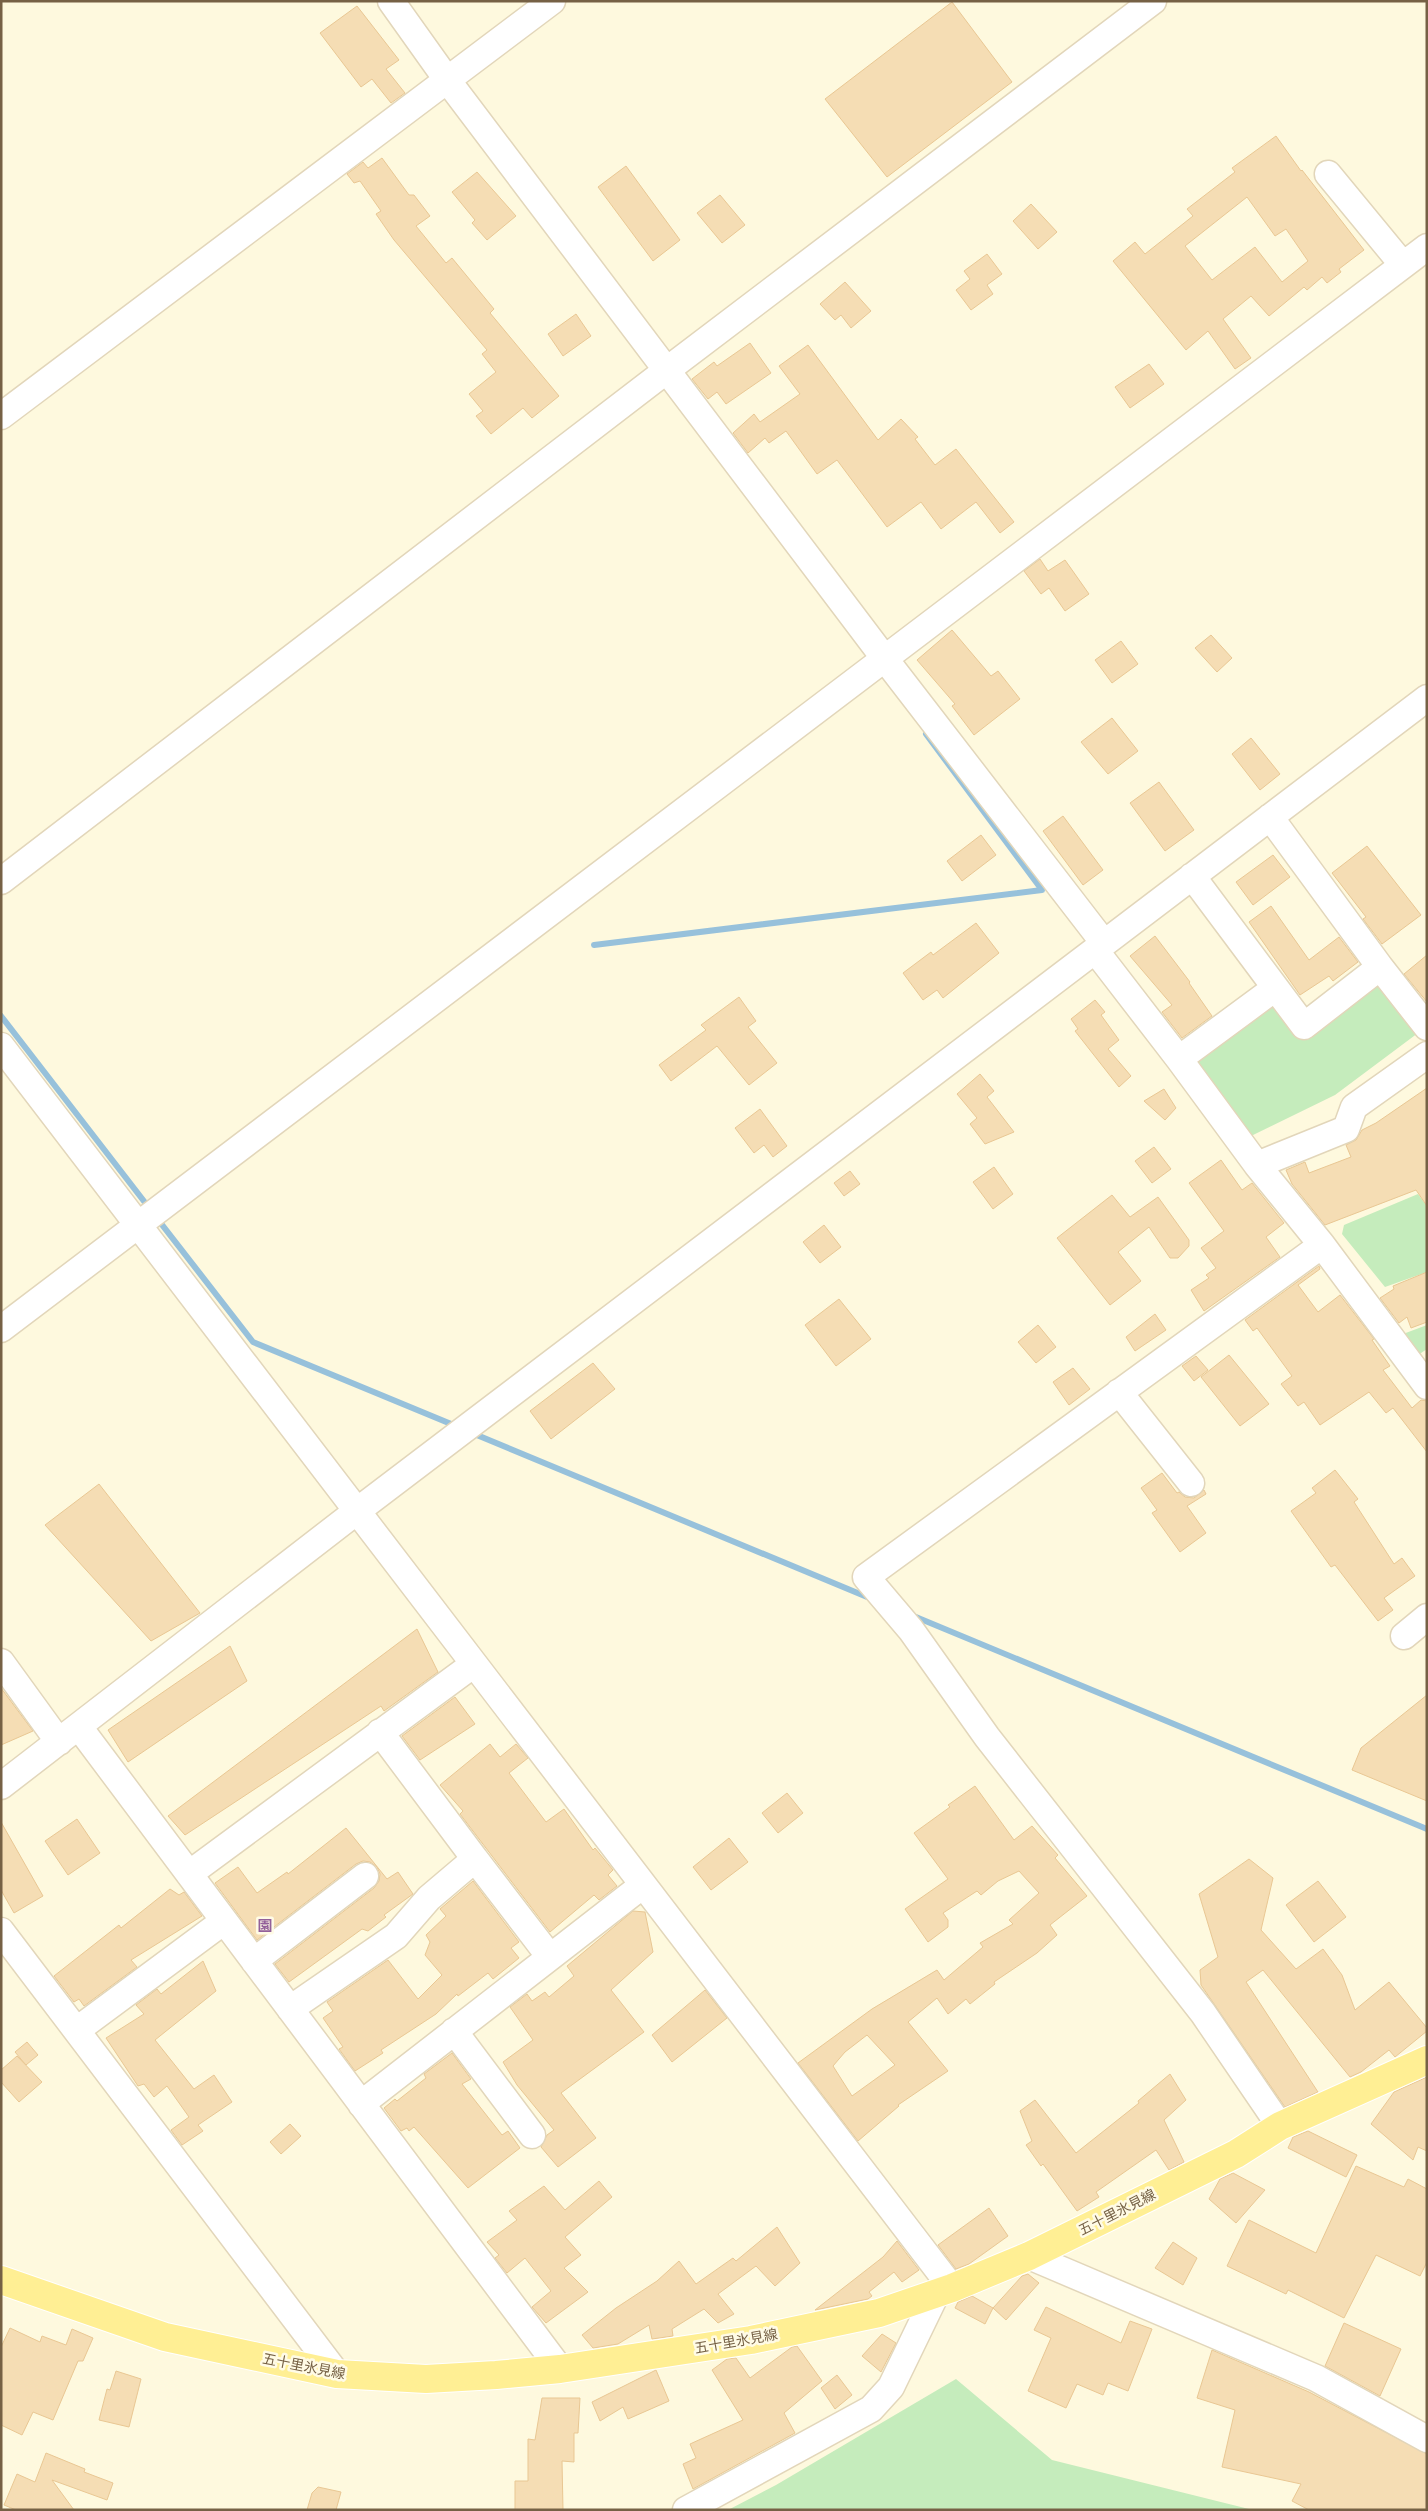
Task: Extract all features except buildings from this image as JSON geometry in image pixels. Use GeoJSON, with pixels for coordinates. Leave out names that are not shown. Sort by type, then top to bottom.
{"type":"FeatureCollection","features":[{"type":"Feature","properties":{"kind":"main road","name":"五十里氷見線"},"geometry":{"type":"LineString","coordinates":[[1,2280],[165,2337],[337,2374],[426,2379],[560,2369],[751,2340],[879,2313],[944,2291],[1029,2256],[1236,2154],[1280,2126],[1427,2060]]}},
{"type":"Feature","properties":{"kind":"street"},"geometry":{"type":"LineString","coordinates":[[391,1],[448,80],[886,659],[1099,946],[1257,1165],[1322,1245],[1427,1386]]}},
{"type":"Feature","properties":{"kind":"street"},"geometry":{"type":"LineString","coordinates":[[1,416],[552,1]]}},
{"type":"Feature","properties":{"kind":"street"},"geometry":{"type":"LineString","coordinates":[[1,881],[667,370],[1153,1]]}},
{"type":"Feature","properties":{"kind":"street"},"geometry":{"type":"LineString","coordinates":[[1328,174],[1403,265]]}},
{"type":"Feature","properties":{"kind":"street"},"geometry":{"type":"LineString","coordinates":[[1,1329],[1427,247]]}},
{"type":"Feature","properties":{"kind":"street"},"geometry":{"type":"LineString","coordinates":[[1,1786],[357,1511],[1427,698]]}},
{"type":"Feature","properties":{"kind":"street"},"geometry":{"type":"LineString","coordinates":[[1270,817],[1380,967],[1427,1027]]}},
{"type":"Feature","properties":{"kind":"street"},"geometry":{"type":"LineString","coordinates":[[1192,876],[1274,989],[1304,1026],[1380,967]]}},
{"type":"Feature","properties":{"kind":"street"},"geometry":{"type":"LineString","coordinates":[[1179,1058],[1274,989]]}},
{"type":"Feature","properties":{"kind":"street"},"geometry":{"type":"LineString","coordinates":[[1,1046],[643,1885],[944,2291],[891,2388],[871,2409],[686,2510]]}},
{"type":"Feature","properties":{"kind":"street"},"geometry":{"type":"LineString","coordinates":[[1257,1165],[1346,1129],[1354,1107],[1427,1055]]}},
{"type":"Feature","properties":{"kind":"street"},"geometry":{"type":"LineString","coordinates":[[1280,2126],[1203,2013],[986,1737],[911,1630],[866,1577],[1322,1245]]}},
{"type":"Feature","properties":{"kind":"street"},"geometry":{"type":"LineString","coordinates":[[1119,1392],[1191,1483]]}},
{"type":"Feature","properties":{"kind":"street"},"geometry":{"type":"LineString","coordinates":[[1404,1636],[1427,1617]]}},
{"type":"Feature","properties":{"kind":"street"},"geometry":{"type":"LineString","coordinates":[[1,1662],[69,1734],[189,1874],[560,2369]]}},
{"type":"Feature","properties":{"kind":"street"},"geometry":{"type":"LineString","coordinates":[[189,1874],[474,1664]]}},
{"type":"Feature","properties":{"kind":"street"},"geometry":{"type":"LineString","coordinates":[[380,1732],[550,1957]]}},
{"type":"Feature","properties":{"kind":"street"},"geometry":{"type":"LineString","coordinates":[[290,2009],[396,1936],[429,1898],[475,1859]]}},
{"type":"Feature","properties":{"kind":"street"},"geometry":{"type":"LineString","coordinates":[[254,1961],[365,1876]]}},
{"type":"Feature","properties":{"kind":"street"},"geometry":{"type":"LineString","coordinates":[[361,2104],[643,1885]]}},
{"type":"Feature","properties":{"kind":"street"},"geometry":{"type":"LineString","coordinates":[[76,2030],[224,1921]]}},
{"type":"Feature","properties":{"kind":"street"},"geometry":{"type":"LineString","coordinates":[[3,1937],[76,2030],[337,2374]]}},
{"type":"Feature","properties":{"kind":"street"},"geometry":{"type":"LineString","coordinates":[[454,2031],[532,2135]]}},
{"type":"Feature","properties":{"kind":"street"},"geometry":{"type":"LineString","coordinates":[[1029,2256],[1316,2378],[1427,2439]]}},
{"type":"Feature","properties":{"kind":"green space"},"geometry":{"type":"Polygon","coordinates":[[[1370,984],[1384,986],[1418,1033],[1335,1095],[1251,1136],[1196,1063],[1199,1054],[1266,1005],[1276,1005],[1300,1035],[1370,984]]]}},
{"type":"Feature","properties":{"kind":"green space"},"geometry":{"type":"Polygon","coordinates":[[[1418,1194],[1427,1206],[1427,1272],[1385,1287],[1342,1234],[1344,1225],[1418,1194]]]}},
{"type":"Feature","properties":{"kind":"green space"},"geometry":{"type":"Polygon","coordinates":[[[1427,1325],[1427,1349],[1418,1355],[1403,1334],[1427,1325]]]}},
{"type":"Feature","properties":{"kind":"green space"},"geometry":{"type":"Polygon","coordinates":[[[956,2379],[1052,2460],[1253,2510],[728,2510],[776,2485],[956,2379]]]}},
{"type":"Feature","properties":{"kind":"waterway"},"geometry":{"type":"LineString","coordinates":[[594,945],[1042,890],[926,734]]}},
{"type":"Feature","properties":{"kind":"waterway"},"geometry":{"type":"LineString","coordinates":[[1,1016],[150,1209]]}},
{"type":"Feature","properties":{"kind":"waterway"},"geometry":{"type":"LineString","coordinates":[[156,1217],[253,1342],[456,1426]]}},
{"type":"Feature","properties":{"kind":"waterway"},"geometry":{"type":"LineString","coordinates":[[472,1433],[872,1599]]}},
{"type":"Feature","properties":{"kind":"waterway"},"geometry":{"type":"LineString","coordinates":[[911,1615],[1427,1829]]}},
{"type":"Feature","properties":{"kind":"district","name":"園"},"geometry":{"type":"Point","coordinates":[265,1925]}}]}
